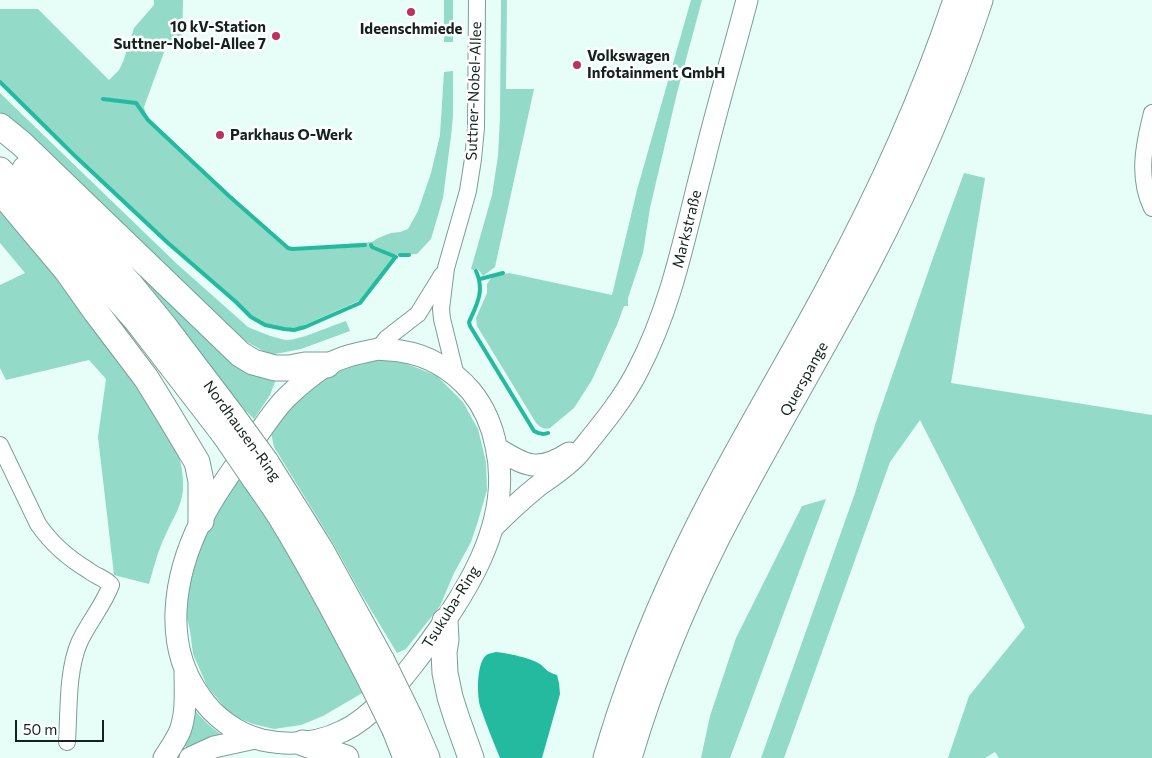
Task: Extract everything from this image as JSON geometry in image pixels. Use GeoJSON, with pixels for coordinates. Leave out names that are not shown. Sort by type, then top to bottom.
{"type":"FeatureCollection","features":[{"type":"Feature","properties":{"kind":"highway","name":"Querspange"},"geometry":{"type":"LineString","coordinates":[[606,758],[634,674],[676,571],[718,488],[831,284],[878,193],[926,84],[956,0]]}},
{"type":"Feature","properties":{"kind":"highway","name":"Querspange"},"geometry":{"type":"LineString","coordinates":[[629,758],[661,663],[699,576],[736,502],[854,289],[894,212],[940,108],[980,0]]}},
{"type":"Feature","properties":{"kind":"highway"},"geometry":{"type":"LineString","coordinates":[[0,126],[22,144],[240,354],[253,362],[267,367],[290,368],[305,365],[327,365]]}},
{"type":"Feature","properties":{"kind":"highway","name":"Nordhausen-Ring"},"geometry":{"type":"LineString","coordinates":[[0,144],[29,173],[130,284],[170,335],[260,470],[280,516],[376,669],[402,723]]}},
{"type":"Feature","properties":{"kind":"highway","name":"Nordhausen-Ring"},"geometry":{"type":"LineString","coordinates":[[0,170],[54,227],[229,426]]}},
{"type":"Feature","properties":{"kind":"highway"},"geometry":{"type":"LineString","coordinates":[[0,191],[67,271],[146,378],[167,412],[196,462],[201,481],[201,521]]}},
{"type":"Feature","properties":{"kind":"highway"},"geometry":{"type":"LineString","coordinates":[[445,621],[445,673],[454,712],[471,758]]}},
{"type":"Feature","properties":{"kind":"highway"},"geometry":{"type":"LineString","coordinates":[[402,723],[406,758]]}},
{"type":"Feature","properties":{"kind":"highway"},"geometry":{"type":"LineString","coordinates":[[402,723],[427,758]]}},
{"type":"Feature","properties":{"kind":"highway"},"geometry":{"type":"LineString","coordinates":[[303,743],[346,758]]}},
{"type":"Feature","properties":{"kind":"main road","name":"Markstraße"},"geometry":{"type":"LineString","coordinates":[[493,527],[525,497],[577,455],[624,394],[641,364],[661,321],[671,291],[748,0]]}},
{"type":"Feature","properties":{"kind":"main road","name":"Tsukuba-Ring"},"geometry":{"type":"LineString","coordinates":[[378,350],[400,350],[422,356],[438,364],[464,383],[485,411],[492,429],[500,464],[500,484],[493,527],[482,557],[445,621],[405,674],[365,718],[344,731],[322,740],[303,743],[281,743],[255,738],[221,719],[207,706],[185,669],[176,631],[178,585],[184,562],[201,521],[231,472],[286,398],[327,365],[346,356],[378,350]]}},
{"type":"Feature","properties":{"kind":"main road","name":"Markstraße"},"geometry":{"type":"LineString","coordinates":[[497,448],[524,464],[535,466],[560,459],[588,440]]}},
{"type":"Feature","properties":{"kind":"main road"},"geometry":{"type":"LineString","coordinates":[[164,758],[180,730],[184,716],[185,669]]}},
{"type":"Feature","properties":{"kind":"main road"},"geometry":{"type":"LineString","coordinates":[[190,758],[214,747],[255,738]]}},
{"type":"Feature","properties":{"kind":"street","name":"Suttner-Nobel-Allee"},"geometry":{"type":"LineString","coordinates":[[456,376],[441,309],[446,268],[464,207],[473,159],[476,128],[477,0]]}},
{"type":"Feature","properties":{"kind":"street"},"geometry":{"type":"LineString","coordinates":[[1152,113],[1142,169],[1144,184],[1152,208]]}},
{"type":"Feature","properties":{"kind":"street","name":"Suttner-Nobel-Allee"},"geometry":{"type":"LineString","coordinates":[[378,350],[387,338],[418,314],[446,268]]}},
{"type":"Feature","properties":{"kind":"street"},"geometry":{"type":"LineString","coordinates":[[0,444],[38,524],[46,535],[74,561],[108,581],[111,586],[79,643],[74,659],[67,742]]}},
{"type":"Feature","properties":{"kind":"shaded area"},"geometry":{"type":"Polygon","coordinates":[[[154,0],[183,0],[182,44],[167,44],[144,107],[147,119],[289,248],[372,242],[391,233],[408,229],[418,211],[431,173],[440,135],[444,72],[453,71],[453,116],[443,198],[431,239],[417,254],[394,255],[373,245],[370,246],[394,258],[361,300],[295,329],[283,329],[263,323],[251,316],[124,200],[0,81],[0,9],[38,9],[109,80],[119,70],[134,28],[154,5],[154,0]]]}},
{"type":"Feature","properties":{"kind":"shaded area"},"geometry":{"type":"Polygon","coordinates":[[[444,0],[453,0],[453,42],[444,42],[444,0]]]}},
{"type":"Feature","properties":{"kind":"shaded area"},"geometry":{"type":"Polygon","coordinates":[[[501,0],[507,0],[506,89],[534,89],[495,267],[483,276],[478,269],[471,269],[492,195],[498,156],[501,0]]]}},
{"type":"Feature","properties":{"kind":"shaded area"},"geometry":{"type":"Polygon","coordinates":[[[691,0],[702,0],[677,93],[650,208],[643,253],[628,298],[628,306],[624,306],[592,380],[574,408],[550,428],[541,427],[536,423],[477,326],[476,318],[487,293],[487,284],[492,277],[509,273],[612,295],[637,190],[691,0]]]}},
{"type":"Feature","properties":{"kind":"shaded area"},"geometry":{"type":"Polygon","coordinates":[[[0,93],[177,264],[248,327],[272,337],[286,340],[307,335],[346,321],[350,331],[301,349],[270,355],[235,335],[0,112],[0,93]]]}},
{"type":"Feature","properties":{"kind":"shaded area"},"geometry":{"type":"Polygon","coordinates":[[[964,173],[985,178],[951,383],[1152,415],[1152,758],[999,758],[995,752],[985,758],[948,758],[969,696],[1025,627],[920,420],[890,462],[784,758],[761,758],[855,493],[876,422],[964,173]]]}},
{"type":"Feature","properties":{"kind":"shaded area"},"geometry":{"type":"Polygon","coordinates":[[[0,209],[89,320],[164,427],[177,451],[183,476],[182,498],[156,559],[149,584],[114,575],[98,437],[106,379],[89,360],[6,380],[0,368],[0,285],[25,273],[0,243],[0,209]]]}},
{"type":"Feature","properties":{"kind":"shaded area"},"geometry":{"type":"Polygon","coordinates":[[[102,238],[278,374],[270,395],[254,419],[241,406],[173,320],[102,238]]]}},
{"type":"Feature","properties":{"kind":"shaded area"},"geometry":{"type":"Polygon","coordinates":[[[380,359],[401,362],[437,376],[463,402],[478,429],[486,462],[487,490],[471,542],[454,573],[440,606],[406,649],[397,653],[274,447],[271,433],[286,411],[327,376],[356,363],[380,359]]]}},
{"type":"Feature","properties":{"kind":"shaded area"},"geometry":{"type":"Polygon","coordinates":[[[239,479],[273,528],[306,582],[364,692],[323,716],[301,725],[274,729],[253,724],[231,715],[207,686],[193,654],[186,613],[186,597],[193,567],[211,522],[239,479]]]}},
{"type":"Feature","properties":{"kind":"shaded area"},"geometry":{"type":"Polygon","coordinates":[[[826,499],[730,758],[701,758],[710,716],[736,638],[802,506],[826,499]]]}},
{"type":"Feature","properties":{"kind":"shaded area"},"geometry":{"type":"Polygon","coordinates":[[[496,652],[531,660],[557,675],[560,694],[542,758],[500,758],[480,706],[478,694],[478,678],[481,663],[488,654],[496,652]]]}},
{"type":"Feature","properties":{"kind":"shaded area"},"geometry":{"type":"Polygon","coordinates":[[[193,708],[207,724],[224,736],[202,741],[187,749],[184,744],[193,708]]]}},
{"type":"Feature","properties":{"kind":"waterway"},"geometry":{"type":"LineString","coordinates":[[0,82],[74,155],[168,243],[251,317],[265,325],[294,330],[360,303],[394,259]]}},
{"type":"Feature","properties":{"kind":"waterway"},"geometry":{"type":"LineString","coordinates":[[103,99],[136,103],[148,120],[288,248],[365,245]]}},
{"type":"Feature","properties":{"kind":"waterway"},"geometry":{"type":"LineString","coordinates":[[371,245],[396,257]]}},
{"type":"Feature","properties":{"kind":"waterway"},"geometry":{"type":"LineString","coordinates":[[400,255],[409,255]]}},
{"type":"Feature","properties":{"kind":"waterway"},"geometry":{"type":"LineString","coordinates":[[476,271],[479,278],[480,291],[469,322],[470,326],[534,431],[541,434],[548,433]]}},
{"type":"Feature","properties":{"kind":"waterway"},"geometry":{"type":"LineString","coordinates":[[480,279],[503,273]]}},
{"type":"Feature","properties":{"kind":"place","name":"Ideenschmiede"},"geometry":{"type":"Point","coordinates":[411,12]}},
{"type":"Feature","properties":{"kind":"place","name":"10 kV-Station Suttner-Nobel-Allee 7"},"geometry":{"type":"Point","coordinates":[276,36]}},
{"type":"Feature","properties":{"kind":"place","name":"Volkswagen Infotainment GmbH"},"geometry":{"type":"Point","coordinates":[577,65]}},
{"type":"Feature","properties":{"kind":"place","name":"Parkhaus O-Werk"},"geometry":{"type":"Point","coordinates":[220,135]}}]}
